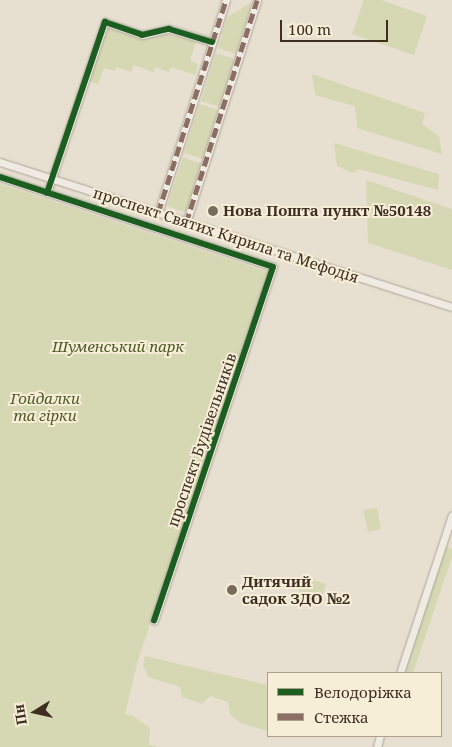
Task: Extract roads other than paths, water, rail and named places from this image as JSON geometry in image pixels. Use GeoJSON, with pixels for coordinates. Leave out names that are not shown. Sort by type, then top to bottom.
{"type":"FeatureCollection","features":[{"type":"Feature","properties":{"kind":"street"},"geometry":{"type":"LineString","coordinates":[[158,214],[226,0]]}},
{"type":"Feature","properties":{"kind":"street"},"geometry":{"type":"LineString","coordinates":[[186,222],[257,0]]}},
{"type":"Feature","properties":{"kind":"street"},"geometry":{"type":"LineString","coordinates":[[0,177],[48,193],[105,22],[142,35],[169,29],[212,42]]}},
{"type":"Feature","properties":{"kind":"street","name":"проспект Святих Кирила та Мефодія"},"geometry":{"type":"LineString","coordinates":[[0,162],[452,307]]}},
{"type":"Feature","properties":{"kind":"street","name":"проспект Будівельників"},"geometry":{"type":"LineString","coordinates":[[48,193],[273,267],[154,621]]}},
{"type":"Feature","properties":{"kind":"street"},"geometry":{"type":"LineString","coordinates":[[400,672],[452,516]]}},
{"type":"Feature","properties":{"kind":"place","name":"Нова Пошта пункт №50148"},"geometry":{"type":"Point","coordinates":[213,211]}},
{"type":"Feature","properties":{"kind":"place","name":"Дитячий садок ЗДО №2"},"geometry":{"type":"Point","coordinates":[232,590]}},
{"type":"Feature","properties":{"kind":"park label","name":"Шуменський парк"},"geometry":{"type":"Point","coordinates":[118,347]}},
{"type":"Feature","properties":{"kind":"park label","name":"Гойдалки та гірки"},"geometry":{"type":"Point","coordinates":[45,406]}}]}
